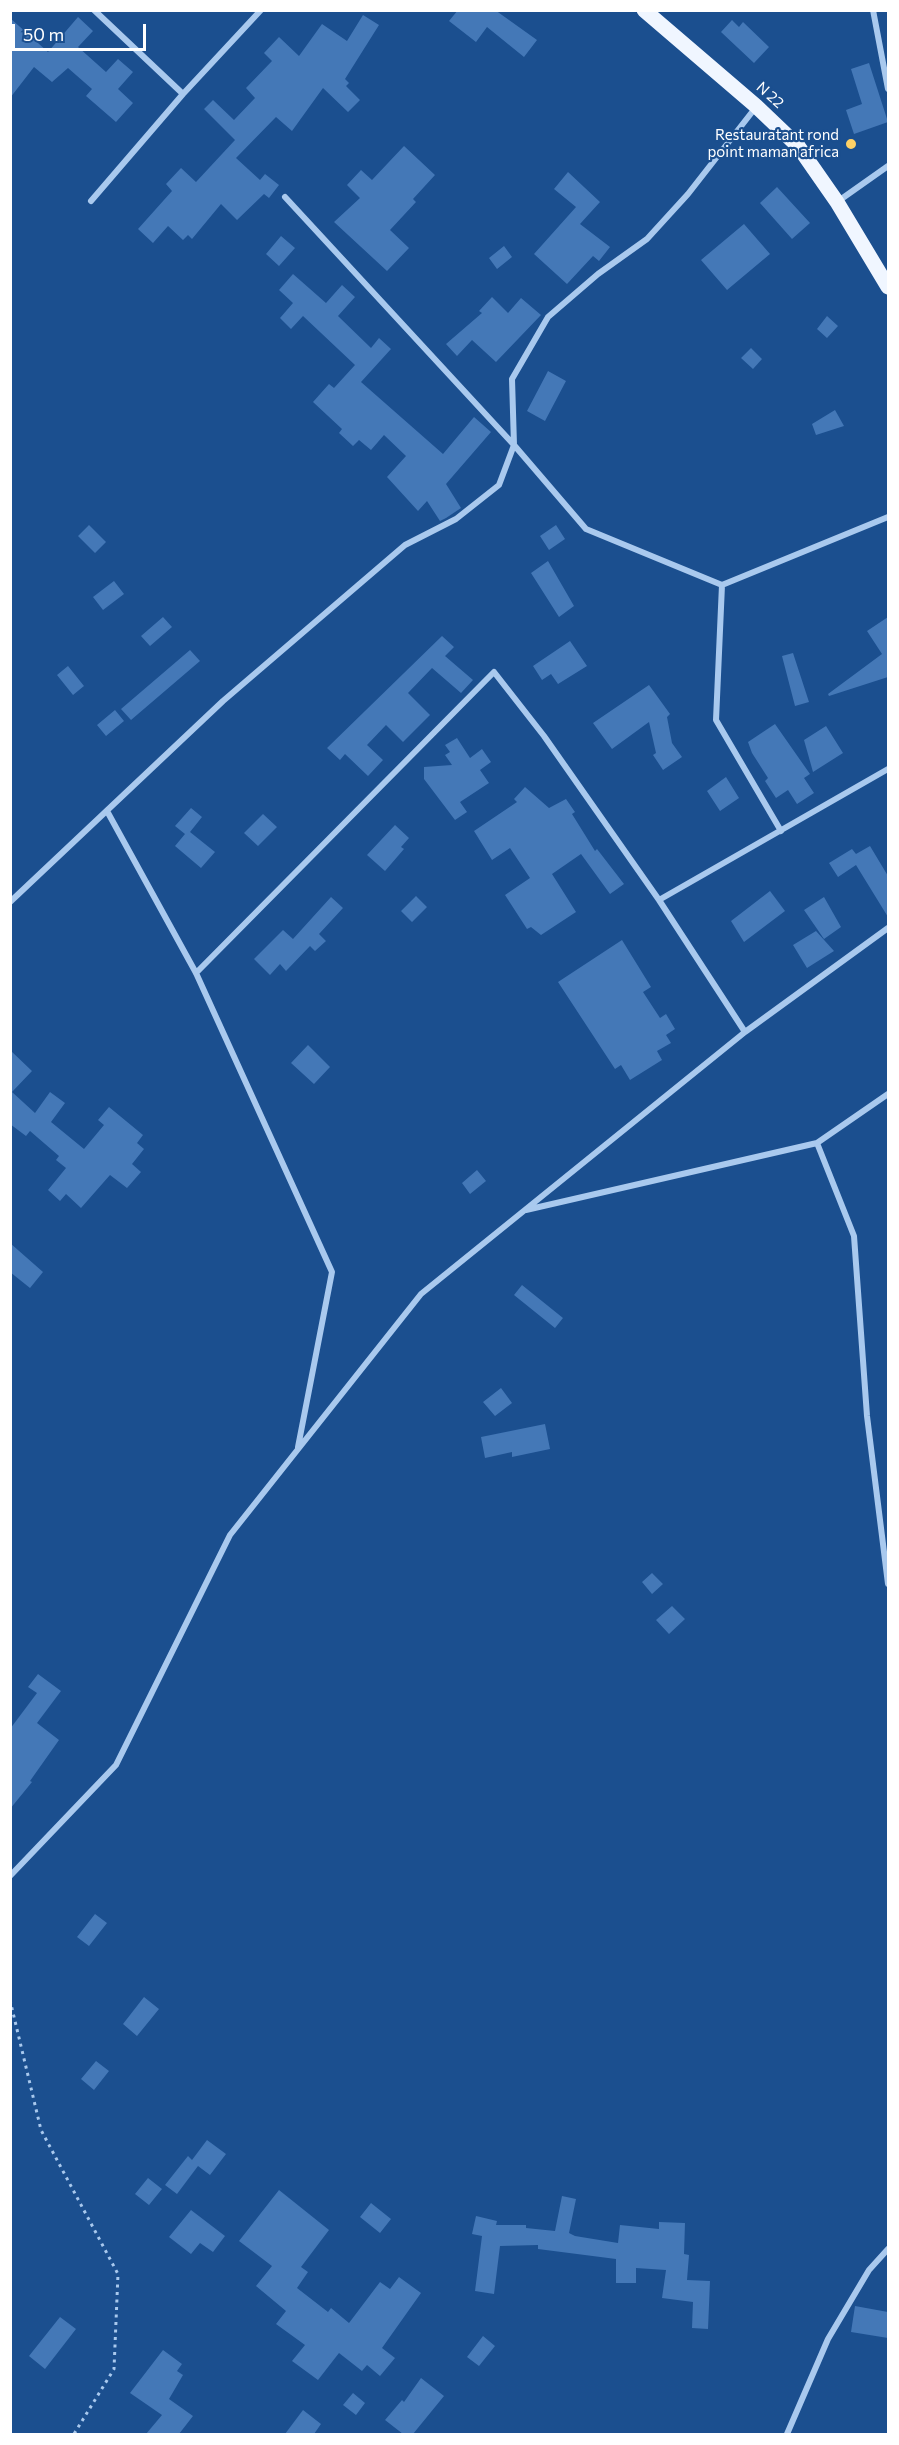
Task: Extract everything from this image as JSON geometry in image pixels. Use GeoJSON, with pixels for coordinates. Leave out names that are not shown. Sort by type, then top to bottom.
{"type":"FeatureCollection","features":[{"type":"Feature","properties":{"kind":"main road","name":"N 22"},"geometry":{"type":"LineString","coordinates":[[644,10],[756,106],[798,146],[837,202],[888,287]]}},
{"type":"Feature","properties":{"kind":"street"},"geometry":{"type":"LineString","coordinates":[[94,10],[183,94]]}},
{"type":"Feature","properties":{"kind":"street"},"geometry":{"type":"LineString","coordinates":[[91,201],[183,94],[261,10]]}},
{"type":"Feature","properties":{"kind":"street"},"geometry":{"type":"LineString","coordinates":[[873,10],[888,89]]}},
{"type":"Feature","properties":{"kind":"street"},"geometry":{"type":"LineString","coordinates":[[10,902],[223,701],[405,545],[456,519],[499,485],[514,445],[512,380],[548,317],[598,274],[647,239],[688,195],[756,106]]}},
{"type":"Feature","properties":{"kind":"street"},"geometry":{"type":"LineString","coordinates":[[837,202],[888,166]]}},
{"type":"Feature","properties":{"kind":"street"},"geometry":{"type":"LineString","coordinates":[[285,197],[514,445],[586,529],[722,585],[888,517]]}},
{"type":"Feature","properties":{"kind":"street"},"geometry":{"type":"LineString","coordinates":[[722,585],[716,720],[781,831]]}},
{"type":"Feature","properties":{"kind":"street"},"geometry":{"type":"LineString","coordinates":[[196,973],[494,672],[544,736],[659,900],[745,1032]]}},
{"type":"Feature","properties":{"kind":"street"},"geometry":{"type":"LineString","coordinates":[[659,900],[888,769]]}},
{"type":"Feature","properties":{"kind":"street"},"geometry":{"type":"LineString","coordinates":[[107,811],[196,973],[332,1272],[297,1450]]}},
{"type":"Feature","properties":{"kind":"street"},"geometry":{"type":"LineString","coordinates":[[10,1876],[116,1765],[230,1535],[421,1294],[522,1210],[745,1032],[888,928]]}},
{"type":"Feature","properties":{"kind":"street"},"geometry":{"type":"LineString","coordinates":[[522,1210],[817,1143],[888,1094]]}},
{"type":"Feature","properties":{"kind":"street"},"geometry":{"type":"LineString","coordinates":[[817,1143],[854,1236],[867,1416],[888,1584]]}},
{"type":"Feature","properties":{"kind":"street"},"geometry":{"type":"LineString","coordinates":[[787,2434],[828,2339],[869,2270],[888,2249]]}},
{"type":"Feature","properties":{"kind":"path"},"geometry":{"type":"LineString","coordinates":[[10,2000],[41,2130],[118,2274],[114,2369],[74,2434]]}},
{"type":"Feature","properties":{"kind":"building"},"geometry":{"type":"Polygon","coordinates":[[[458,10],[495,10],[537,40],[524,57],[487,27],[476,42],[449,21],[458,10]]]}},
{"type":"Feature","properties":{"kind":"building"},"geometry":{"type":"Polygon","coordinates":[[[363,15],[379,25],[345,79],[349,83],[346,86],[360,100],[348,112],[323,88],[292,131],[276,117],[236,158],[260,180],[265,174],[279,185],[269,198],[264,194],[237,220],[221,204],[192,239],[188,235],[183,240],[168,226],[153,243],[138,229],[172,191],[166,184],[181,168],[196,182],[235,140],[204,109],[213,100],[234,120],[255,98],[246,88],[272,61],[264,53],[279,37],[299,56],[322,24],[347,41],[363,15]]]}},
{"type":"Feature","properties":{"kind":"building"},"geometry":{"type":"Polygon","coordinates":[[[78,17],[93,31],[78,47],[106,72],[118,59],[133,72],[118,89],[133,103],[116,122],[86,96],[92,89],[68,68],[52,82],[34,67],[10,98],[10,18],[48,52],[78,17]]]}},
{"type":"Feature","properties":{"kind":"building"},"geometry":{"type":"Polygon","coordinates":[[[732,20],[739,27],[743,22],[769,47],[754,63],[721,32],[732,20]]]}},
{"type":"Feature","properties":{"kind":"building"},"geometry":{"type":"Polygon","coordinates":[[[869,63],[888,122],[854,134],[846,110],[862,104],[851,69],[869,63]]]}},
{"type":"Feature","properties":{"kind":"building"},"geometry":{"type":"Polygon","coordinates":[[[404,146],[435,175],[413,199],[416,202],[390,230],[409,248],[387,271],[334,222],[360,198],[347,185],[361,170],[372,180],[404,146]]]}},
{"type":"Feature","properties":{"kind":"building"},"geometry":{"type":"Polygon","coordinates":[[[568,172],[600,202],[580,224],[610,247],[599,261],[593,256],[567,284],[534,254],[576,207],[554,189],[568,172]]]}},
{"type":"Feature","properties":{"kind":"building"},"geometry":{"type":"Polygon","coordinates":[[[777,187],[810,223],[792,239],[760,203],[777,187]]]}},
{"type":"Feature","properties":{"kind":"building"},"geometry":{"type":"Polygon","coordinates":[[[744,224],[770,254],[727,290],[701,260],[744,224]]]}},
{"type":"Feature","properties":{"kind":"building"},"geometry":{"type":"Polygon","coordinates":[[[281,236],[295,248],[279,266],[266,254],[281,236]]]}},
{"type":"Feature","properties":{"kind":"building"},"geometry":{"type":"Polygon","coordinates":[[[504,246],[512,257],[497,269],[489,258],[504,246]]]}},
{"type":"Feature","properties":{"kind":"building"},"geometry":{"type":"Polygon","coordinates":[[[293,274],[326,303],[342,285],[355,297],[338,316],[371,348],[379,338],[391,349],[361,382],[443,454],[474,417],[491,432],[446,484],[461,508],[440,521],[427,501],[418,511],[387,477],[406,456],[384,435],[371,450],[359,440],[353,446],[339,433],[342,429],[313,402],[329,384],[334,388],[355,365],[303,316],[291,329],[280,318],[293,303],[279,290],[293,274]]]}},
{"type":"Feature","properties":{"kind":"building"},"geometry":{"type":"Polygon","coordinates":[[[492,297],[508,313],[521,298],[541,315],[496,362],[472,340],[457,356],[446,344],[482,313],[479,311],[492,297]]]}},
{"type":"Feature","properties":{"kind":"building"},"geometry":{"type":"Polygon","coordinates":[[[827,316],[838,326],[827,338],[817,329],[827,316]]]}},
{"type":"Feature","properties":{"kind":"building"},"geometry":{"type":"Polygon","coordinates":[[[751,348],[762,359],[753,369],[741,358],[751,348]]]}},
{"type":"Feature","properties":{"kind":"building"},"geometry":{"type":"Polygon","coordinates":[[[548,371],[566,381],[545,421],[527,411],[548,371]]]}},
{"type":"Feature","properties":{"kind":"building"},"geometry":{"type":"Polygon","coordinates":[[[835,410],[844,426],[816,435],[812,424],[835,410]]]}},
{"type":"Feature","properties":{"kind":"building"},"geometry":{"type":"Polygon","coordinates":[[[89,525],[106,542],[95,553],[78,536],[89,525]]]}},
{"type":"Feature","properties":{"kind":"building"},"geometry":{"type":"Polygon","coordinates":[[[556,525],[565,539],[549,550],[540,536],[556,525]]]}},
{"type":"Feature","properties":{"kind":"building"},"geometry":{"type":"Polygon","coordinates":[[[548,561],[574,606],[559,617],[531,573],[548,561]]]}},
{"type":"Feature","properties":{"kind":"building"},"geometry":{"type":"Polygon","coordinates":[[[114,581],[124,594],[103,610],[93,597],[114,581]]]}},
{"type":"Feature","properties":{"kind":"building"},"geometry":{"type":"Polygon","coordinates":[[[163,617],[172,627],[150,646],[141,636],[163,617]]]}},
{"type":"Feature","properties":{"kind":"building"},"geometry":{"type":"Polygon","coordinates":[[[888,617],[888,677],[829,696],[828,694],[882,654],[867,631],[888,617]]]}},
{"type":"Feature","properties":{"kind":"building"},"geometry":{"type":"Polygon","coordinates":[[[442,636],[454,647],[445,656],[473,680],[461,693],[432,668],[408,693],[430,715],[403,742],[386,725],[367,745],[383,760],[368,776],[345,754],[340,760],[327,748],[442,636]]]}},
{"type":"Feature","properties":{"kind":"building"},"geometry":{"type":"Polygon","coordinates":[[[570,641],[587,666],[558,684],[551,674],[542,680],[533,666],[570,641]]]}},
{"type":"Feature","properties":{"kind":"building"},"geometry":{"type":"Polygon","coordinates":[[[190,650],[200,661],[131,720],[121,709],[190,650]]]}},
{"type":"Feature","properties":{"kind":"building"},"geometry":{"type":"Polygon","coordinates":[[[793,653],[809,702],[795,706],[782,656],[793,653]]]}},
{"type":"Feature","properties":{"kind":"building"},"geometry":{"type":"Polygon","coordinates":[[[68,666],[84,686],[73,695],[57,675],[68,666]]]}},
{"type":"Feature","properties":{"kind":"building"},"geometry":{"type":"Polygon","coordinates":[[[649,685],[670,714],[667,717],[672,743],[682,757],[663,770],[653,755],[656,753],[649,722],[612,749],[593,723],[649,685]]]}},
{"type":"Feature","properties":{"kind":"building"},"geometry":{"type":"Polygon","coordinates":[[[115,710],[124,721],[106,736],[97,725],[115,710]]]}},
{"type":"Feature","properties":{"kind":"building"},"geometry":{"type":"Polygon","coordinates":[[[775,724],[810,774],[804,778],[814,793],[797,804],[788,790],[776,798],[765,781],[768,778],[752,753],[748,742],[775,724]]]}},
{"type":"Feature","properties":{"kind":"building"},"geometry":{"type":"Polygon","coordinates":[[[826,726],[843,753],[813,772],[804,740],[826,726]]]}},
{"type":"Feature","properties":{"kind":"building"},"geometry":{"type":"Polygon","coordinates":[[[457,738],[470,758],[482,749],[491,762],[480,770],[489,783],[460,802],[467,812],[455,820],[424,779],[424,767],[452,765],[445,755],[450,752],[445,745],[457,738]]]}},
{"type":"Feature","properties":{"kind":"building"},"geometry":{"type":"Polygon","coordinates":[[[726,777],[739,798],[720,811],[707,791],[726,777]]]}},
{"type":"Feature","properties":{"kind":"building"},"geometry":{"type":"Polygon","coordinates":[[[525,787],[549,808],[566,799],[575,812],[572,814],[595,851],[597,849],[624,884],[610,894],[581,854],[552,874],[576,912],[541,935],[531,927],[527,929],[505,895],[530,878],[510,848],[492,860],[474,831],[517,802],[514,799],[525,787]]]}},
{"type":"Feature","properties":{"kind":"building"},"geometry":{"type":"Polygon","coordinates":[[[191,808],[202,817],[190,832],[215,852],[201,868],[175,846],[185,834],[175,826],[191,808]]]}},
{"type":"Feature","properties":{"kind":"building"},"geometry":{"type":"Polygon","coordinates":[[[263,814],[277,827],[258,846],[244,833],[263,814]]]}},
{"type":"Feature","properties":{"kind":"building"},"geometry":{"type":"Polygon","coordinates":[[[395,825],[409,838],[401,847],[404,849],[385,871],[367,855],[395,825]]]}},
{"type":"Feature","properties":{"kind":"building"},"geometry":{"type":"Polygon","coordinates":[[[870,846],[888,876],[888,917],[856,865],[838,877],[829,863],[852,849],[856,854],[870,846]]]}},
{"type":"Feature","properties":{"kind":"building"},"geometry":{"type":"Polygon","coordinates":[[[770,891],[785,911],[744,942],[731,921],[770,891]]]}},
{"type":"Feature","properties":{"kind":"building"},"geometry":{"type":"Polygon","coordinates":[[[416,896],[427,907],[412,922],[401,911],[416,896]]]}},
{"type":"Feature","properties":{"kind":"building"},"geometry":{"type":"Polygon","coordinates":[[[331,897],[343,908],[319,934],[326,941],[315,951],[310,946],[286,971],[280,964],[270,975],[254,959],[283,930],[293,939],[331,897]]]}},
{"type":"Feature","properties":{"kind":"building"},"geometry":{"type":"Polygon","coordinates":[[[824,897],[841,927],[824,939],[804,910],[824,897]]]}},
{"type":"Feature","properties":{"kind":"building"},"geometry":{"type":"Polygon","coordinates":[[[816,931],[834,951],[807,968],[793,945],[816,931]]]}},
{"type":"Feature","properties":{"kind":"building"},"geometry":{"type":"Polygon","coordinates":[[[622,940],[651,987],[643,992],[660,1018],[666,1014],[675,1029],[666,1035],[671,1043],[657,1051],[662,1060],[630,1080],[621,1065],[615,1069],[558,982],[622,940]]]}},
{"type":"Feature","properties":{"kind":"building"},"geometry":{"type":"Polygon","coordinates":[[[308,1045],[330,1067],[314,1084],[291,1063],[308,1045]]]}},
{"type":"Feature","properties":{"kind":"building"},"geometry":{"type":"Polygon","coordinates":[[[10,1050],[32,1071],[12,1092],[35,1113],[50,1092],[65,1103],[51,1122],[84,1149],[104,1125],[98,1120],[109,1107],[143,1135],[137,1143],[144,1149],[132,1164],[141,1172],[127,1188],[110,1175],[81,1208],[66,1194],[60,1201],[48,1190],[66,1168],[56,1160],[59,1156],[30,1131],[26,1136],[10,1124],[10,1050]]]}},
{"type":"Feature","properties":{"kind":"building"},"geometry":{"type":"Polygon","coordinates":[[[477,1170],[486,1181],[470,1194],[462,1183],[477,1170]]]}},
{"type":"Feature","properties":{"kind":"building"},"geometry":{"type":"Polygon","coordinates":[[[10,1243],[43,1272],[30,1288],[10,1272],[10,1243]]]}},
{"type":"Feature","properties":{"kind":"building"},"geometry":{"type":"Polygon","coordinates":[[[522,1285],[563,1318],[555,1328],[514,1295],[522,1285]]]}},
{"type":"Feature","properties":{"kind":"building"},"geometry":{"type":"Polygon","coordinates":[[[501,1388],[512,1403],[495,1416],[483,1402],[501,1388]]]}},
{"type":"Feature","properties":{"kind":"building"},"geometry":{"type":"Polygon","coordinates":[[[545,1424],[550,1449],[512,1457],[512,1452],[485,1458],[481,1437],[545,1424]]]}},
{"type":"Feature","properties":{"kind":"building"},"geometry":{"type":"Polygon","coordinates":[[[652,1573],[663,1584],[652,1594],[642,1582],[652,1573]]]}},
{"type":"Feature","properties":{"kind":"building"},"geometry":{"type":"Polygon","coordinates":[[[672,1606],[685,1619],[669,1634],[656,1620],[672,1606]]]}},
{"type":"Feature","properties":{"kind":"building"},"geometry":{"type":"Polygon","coordinates":[[[38,1674],[61,1691],[37,1723],[59,1740],[30,1781],[32,1782],[10,1809],[10,1729],[37,1693],[28,1687],[38,1674]]]}},
{"type":"Feature","properties":{"kind":"building"},"geometry":{"type":"Polygon","coordinates":[[[95,1914],[107,1923],[89,1946],[77,1937],[95,1914]]]}},
{"type":"Feature","properties":{"kind":"building"},"geometry":{"type":"Polygon","coordinates":[[[144,1997],[159,2009],[137,2036],[123,2024],[144,1997]]]}},
{"type":"Feature","properties":{"kind":"building"},"geometry":{"type":"Polygon","coordinates":[[[96,2061],[109,2071],[94,2090],[81,2079],[96,2061]]]}},
{"type":"Feature","properties":{"kind":"building"},"geometry":{"type":"Polygon","coordinates":[[[207,2140],[226,2154],[210,2175],[198,2166],[177,2194],[165,2185],[188,2156],[192,2160],[207,2140]]]}},
{"type":"Feature","properties":{"kind":"building"},"geometry":{"type":"Polygon","coordinates":[[[148,2178],[162,2189],[149,2205],[135,2194],[148,2178]]]}},
{"type":"Feature","properties":{"kind":"building"},"geometry":{"type":"Polygon","coordinates":[[[279,2190],[329,2230],[301,2267],[308,2272],[297,2288],[328,2312],[331,2308],[349,2323],[380,2282],[390,2289],[399,2277],[421,2293],[382,2348],[395,2358],[380,2376],[367,2365],[362,2371],[339,2353],[318,2380],[292,2361],[305,2345],[276,2324],[286,2311],[256,2286],[272,2266],[239,2241],[279,2190]]]}},
{"type":"Feature","properties":{"kind":"building"},"geometry":{"type":"Polygon","coordinates":[[[562,2196],[576,2199],[569,2233],[575,2236],[618,2243],[620,2225],[659,2229],[659,2222],[685,2223],[684,2254],[689,2255],[687,2280],[710,2281],[708,2329],[692,2328],[693,2302],[662,2298],[666,2270],[636,2268],[636,2283],[616,2283],[616,2259],[538,2249],[538,2245],[500,2246],[494,2294],[475,2291],[482,2236],[472,2234],[476,2216],[497,2221],[496,2225],[526,2225],[526,2228],[555,2231],[562,2196]]]}},
{"type":"Feature","properties":{"kind":"building"},"geometry":{"type":"Polygon","coordinates":[[[371,2203],[391,2219],[380,2233],[360,2217],[371,2203]]]}},
{"type":"Feature","properties":{"kind":"building"},"geometry":{"type":"Polygon","coordinates":[[[191,2210],[225,2236],[213,2252],[200,2243],[191,2254],[169,2237],[191,2210]]]}},
{"type":"Feature","properties":{"kind":"building"},"geometry":{"type":"Polygon","coordinates":[[[855,2306],[888,2312],[888,2338],[851,2332],[855,2306]]]}},
{"type":"Feature","properties":{"kind":"building"},"geometry":{"type":"Polygon","coordinates":[[[60,2317],[76,2329],[45,2369],[29,2356],[60,2317]]]}},
{"type":"Feature","properties":{"kind":"building"},"geometry":{"type":"Polygon","coordinates":[[[483,2336],[495,2346],[479,2366],[467,2357],[483,2336]]]}},
{"type":"Feature","properties":{"kind":"building"},"geometry":{"type":"Polygon","coordinates":[[[163,2350],[182,2364],[177,2371],[183,2375],[169,2399],[193,2416],[179,2434],[146,2434],[162,2415],[130,2393],[163,2350]]]}},
{"type":"Feature","properties":{"kind":"building"},"geometry":{"type":"Polygon","coordinates":[[[421,2378],[444,2396],[413,2434],[403,2434],[385,2420],[402,2400],[404,2402],[421,2378]]]}},
{"type":"Feature","properties":{"kind":"building"},"geometry":{"type":"Polygon","coordinates":[[[353,2393],[365,2403],[356,2415],[343,2405],[353,2393]]]}},
{"type":"Feature","properties":{"kind":"building"},"geometry":{"type":"Polygon","coordinates":[[[303,2410],[321,2424],[314,2434],[285,2434],[303,2410]]]}},
{"type":"Feature","properties":{"kind":"place","name":"Restauratant rond point maman africa"},"geometry":{"type":"Point","coordinates":[851,144]}}]}
